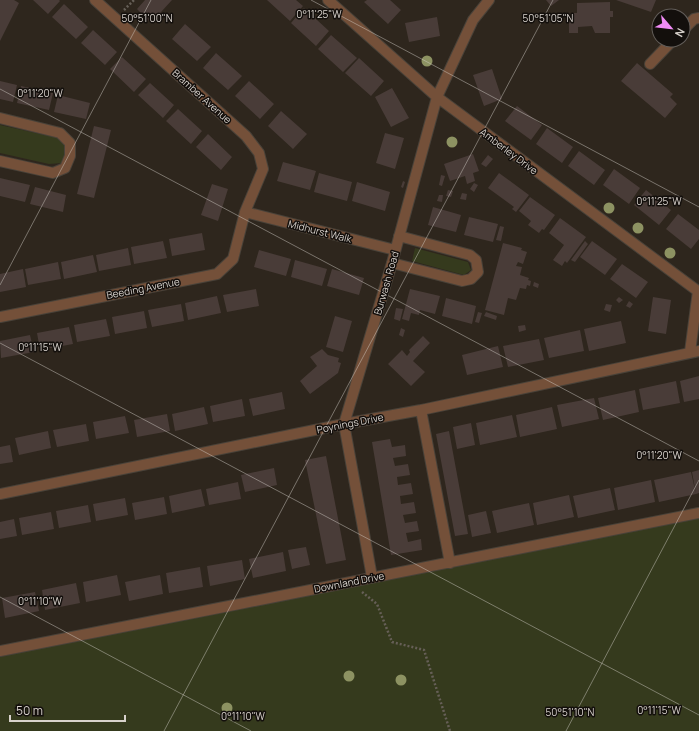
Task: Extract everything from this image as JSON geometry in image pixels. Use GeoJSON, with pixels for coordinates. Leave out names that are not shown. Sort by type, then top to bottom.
{"type":"FeatureCollection","features":[{"type":"Feature","properties":{"kind":"street","name":"Bramber Avenue"},"geometry":{"type":"LineString","coordinates":[[95,0],[246,136],[259,153],[263,169],[245,212]]}},
{"type":"Feature","properties":{"kind":"street","name":"Amberley Drive"},"geometry":{"type":"LineString","coordinates":[[328,0],[437,97],[698,292],[695,352]]}},
{"type":"Feature","properties":{"kind":"street","name":"Burwash Road"},"geometry":{"type":"LineString","coordinates":[[372,577],[344,424],[392,263],[437,97],[473,20],[489,0]]}},
{"type":"Feature","properties":{"kind":"street"},"geometry":{"type":"LineString","coordinates":[[650,64],[665,48]]}},
{"type":"Feature","properties":{"kind":"street"},"geometry":{"type":"LineString","coordinates":[[0,118],[60,133],[70,143],[70,156],[65,168],[53,173],[0,160]]}},
{"type":"Feature","properties":{"kind":"street","name":"Midhurst Walk"},"geometry":{"type":"LineString","coordinates":[[245,212],[395,250]]}},
{"type":"Feature","properties":{"kind":"street","name":"Beeding Avenue"},"geometry":{"type":"LineString","coordinates":[[0,317],[217,274],[233,259],[245,212]]}},
{"type":"Feature","properties":{"kind":"street"},"geometry":{"type":"LineString","coordinates":[[392,263],[462,281],[471,280],[478,272],[476,260],[470,255],[399,236]]}},
{"type":"Feature","properties":{"kind":"street","name":"Poynings Drive"},"geometry":{"type":"LineString","coordinates":[[0,494],[344,424],[421,410],[695,352]]}},
{"type":"Feature","properties":{"kind":"street"},"geometry":{"type":"LineString","coordinates":[[421,410],[450,563]]}},
{"type":"Feature","properties":{"kind":"street","name":"Downland Drive"},"geometry":{"type":"LineString","coordinates":[[0,651],[699,513]]}},
{"type":"Feature","properties":{"kind":"path"},"geometry":{"type":"LineString","coordinates":[[349,581],[377,604],[392,642],[424,650],[450,731]]}},
{"type":"Feature","properties":{"kind":"green space"},"geometry":{"type":"Polygon","coordinates":[[[0,125],[58,138],[65,146],[65,155],[62,163],[49,164],[0,153],[0,125]]]}},
{"type":"Feature","properties":{"kind":"green space"},"geometry":{"type":"Polygon","coordinates":[[[415,248],[468,262],[471,270],[464,275],[412,261],[415,248]]]}},
{"type":"Feature","properties":{"kind":"green space"},"geometry":{"type":"Polygon","coordinates":[[[699,507],[699,731],[0,731],[0,657],[699,507]]]}},
{"type":"Feature","properties":{"kind":"building"},"geometry":{"type":"Polygon","coordinates":[[[0,0],[14,0],[19,3],[0,41],[0,0]]]}},
{"type":"Feature","properties":{"kind":"building"},"geometry":{"type":"Polygon","coordinates":[[[33,0],[59,0],[60,1],[48,14],[33,0]]]}},
{"type":"Feature","properties":{"kind":"building"},"geometry":{"type":"Polygon","coordinates":[[[145,0],[172,0],[151,23],[137,9],[145,0]]]}},
{"type":"Feature","properties":{"kind":"building"},"geometry":{"type":"Polygon","coordinates":[[[267,0],[296,0],[303,6],[290,21],[267,0]]]}},
{"type":"Feature","properties":{"kind":"building"},"geometry":{"type":"Polygon","coordinates":[[[367,0],[390,0],[401,10],[388,24],[364,2],[367,0]]]}},
{"type":"Feature","properties":{"kind":"building"},"geometry":{"type":"Polygon","coordinates":[[[546,0],[559,0],[551,6],[546,0]]]}},
{"type":"Feature","properties":{"kind":"building"},"geometry":{"type":"Polygon","coordinates":[[[616,0],[656,0],[653,8],[651,8],[651,12],[616,0]]]}},
{"type":"Feature","properties":{"kind":"building"},"geometry":{"type":"Polygon","coordinates":[[[610,2],[610,11],[613,11],[613,17],[610,17],[610,33],[595,33],[592,26],[578,27],[578,33],[569,33],[569,19],[573,13],[577,13],[577,3],[610,2]]]}},
{"type":"Feature","properties":{"kind":"building"},"geometry":{"type":"Polygon","coordinates":[[[64,4],[88,27],[76,39],[52,17],[64,4]]]}},
{"type":"Feature","properties":{"kind":"building"},"geometry":{"type":"Polygon","coordinates":[[[304,8],[329,31],[316,46],[291,23],[304,8]]]}},
{"type":"Feature","properties":{"kind":"building"},"geometry":{"type":"Polygon","coordinates":[[[437,17],[440,36],[409,42],[405,23],[437,17]]]}},
{"type":"Feature","properties":{"kind":"building"},"geometry":{"type":"Polygon","coordinates":[[[185,24],[211,47],[197,61],[172,39],[185,24]]]}},
{"type":"Feature","properties":{"kind":"building"},"geometry":{"type":"Polygon","coordinates":[[[93,30],[117,52],[105,65],[81,43],[93,30]]]}},
{"type":"Feature","properties":{"kind":"building"},"geometry":{"type":"Polygon","coordinates":[[[331,35],[357,58],[343,72],[318,49],[331,35]]]}},
{"type":"Feature","properties":{"kind":"building"},"geometry":{"type":"Polygon","coordinates":[[[216,53],[242,76],[228,90],[203,68],[216,53]]]}},
{"type":"Feature","properties":{"kind":"building"},"geometry":{"type":"Polygon","coordinates":[[[122,57],[146,79],[134,92],[110,69],[122,57]]]}},
{"type":"Feature","properties":{"kind":"building"},"geometry":{"type":"Polygon","coordinates":[[[359,58],[384,81],[371,96],[345,73],[359,58]]]}},
{"type":"Feature","properties":{"kind":"building"},"geometry":{"type":"Polygon","coordinates":[[[637,63],[673,94],[670,97],[677,104],[665,118],[621,81],[637,63]]]}},
{"type":"Feature","properties":{"kind":"building"},"geometry":{"type":"Polygon","coordinates":[[[492,69],[502,99],[484,106],[473,75],[492,69]]]}},
{"type":"Feature","properties":{"kind":"building"},"geometry":{"type":"Polygon","coordinates":[[[0,81],[17,85],[13,102],[0,99],[0,81]]]}},
{"type":"Feature","properties":{"kind":"building"},"geometry":{"type":"Polygon","coordinates":[[[249,81],[274,104],[260,119],[235,96],[249,81]]]}},
{"type":"Feature","properties":{"kind":"building"},"geometry":{"type":"Polygon","coordinates":[[[150,83],[174,105],[163,118],[138,95],[150,83]]]}},
{"type":"Feature","properties":{"kind":"building"},"geometry":{"type":"Polygon","coordinates":[[[21,86],[53,93],[49,110],[17,103],[21,86]]]}},
{"type":"Feature","properties":{"kind":"building"},"geometry":{"type":"Polygon","coordinates":[[[392,88],[409,118],[391,127],[375,97],[392,88]]]}},
{"type":"Feature","properties":{"kind":"building"},"geometry":{"type":"Polygon","coordinates":[[[58,95],[90,103],[86,119],[54,112],[58,95]]]}},
{"type":"Feature","properties":{"kind":"building"},"geometry":{"type":"Polygon","coordinates":[[[517,106],[542,125],[531,140],[505,121],[517,106]]]}},
{"type":"Feature","properties":{"kind":"building"},"geometry":{"type":"Polygon","coordinates":[[[178,109],[202,131],[191,144],[166,121],[178,109]]]}},
{"type":"Feature","properties":{"kind":"building"},"geometry":{"type":"Polygon","coordinates":[[[281,111],[307,134],[293,149],[268,126],[281,111]]]}},
{"type":"Feature","properties":{"kind":"building"},"geometry":{"type":"Polygon","coordinates":[[[94,126],[111,130],[94,198],[77,194],[94,126]]]}},
{"type":"Feature","properties":{"kind":"building"},"geometry":{"type":"Polygon","coordinates":[[[547,128],[573,147],[562,163],[536,144],[547,128]]]}},
{"type":"Feature","properties":{"kind":"building"},"geometry":{"type":"Polygon","coordinates":[[[385,133],[404,138],[395,169],[376,163],[385,133]]]}},
{"type":"Feature","properties":{"kind":"building"},"geometry":{"type":"Polygon","coordinates":[[[208,134],[232,157],[221,170],[196,147],[208,134]]]}},
{"type":"Feature","properties":{"kind":"building"},"geometry":{"type":"Polygon","coordinates":[[[579,151],[605,170],[594,185],[568,166],[579,151]]]}},
{"type":"Feature","properties":{"kind":"building"},"geometry":{"type":"Polygon","coordinates":[[[473,154],[479,171],[473,173],[475,181],[467,184],[465,176],[450,181],[444,164],[473,154]]]}},
{"type":"Feature","properties":{"kind":"building"},"geometry":{"type":"Polygon","coordinates":[[[488,155],[493,159],[486,167],[481,164],[488,155]]]}},
{"type":"Feature","properties":{"kind":"building"},"geometry":{"type":"Polygon","coordinates":[[[283,162],[316,171],[310,190],[277,181],[283,162]]]}},
{"type":"Feature","properties":{"kind":"building"},"geometry":{"type":"Polygon","coordinates":[[[614,169],[640,188],[629,204],[603,185],[614,169]]]}},
{"type":"Feature","properties":{"kind":"building"},"geometry":{"type":"Polygon","coordinates":[[[319,173],[352,182],[347,201],[314,192],[319,173]]]}},
{"type":"Feature","properties":{"kind":"building"},"geometry":{"type":"Polygon","coordinates":[[[499,173],[529,195],[516,212],[512,209],[514,207],[488,188],[499,173]]]}},
{"type":"Feature","properties":{"kind":"building"},"geometry":{"type":"Polygon","coordinates":[[[441,175],[445,176],[442,186],[439,185],[441,175]]]}},
{"type":"Feature","properties":{"kind":"building"},"geometry":{"type":"Polygon","coordinates":[[[0,178],[30,185],[25,202],[0,196],[0,178]]]}},
{"type":"Feature","properties":{"kind":"building"},"geometry":{"type":"Polygon","coordinates":[[[403,181],[405,182],[403,188],[401,187],[403,181]]]}},
{"type":"Feature","properties":{"kind":"building"},"geometry":{"type":"Polygon","coordinates":[[[357,182],[390,192],[385,211],[352,201],[357,182]]]}},
{"type":"Feature","properties":{"kind":"building"},"geometry":{"type":"Polygon","coordinates":[[[474,183],[478,185],[474,192],[470,189],[474,183]]]}},
{"type":"Feature","properties":{"kind":"building"},"geometry":{"type":"Polygon","coordinates":[[[212,184],[228,189],[218,221],[201,215],[212,184]]]}},
{"type":"Feature","properties":{"kind":"building"},"geometry":{"type":"Polygon","coordinates":[[[35,187],[66,195],[63,212],[30,204],[35,187]]]}},
{"type":"Feature","properties":{"kind":"building"},"geometry":{"type":"Polygon","coordinates":[[[448,190],[453,191],[451,197],[446,196],[448,190]]]}},
{"type":"Feature","properties":{"kind":"building"},"geometry":{"type":"Polygon","coordinates":[[[646,190],[671,210],[659,225],[634,205],[646,190]]]}},
{"type":"Feature","properties":{"kind":"building"},"geometry":{"type":"Polygon","coordinates":[[[462,193],[467,194],[466,200],[460,199],[462,193]]]}},
{"type":"Feature","properties":{"kind":"building"},"geometry":{"type":"Polygon","coordinates":[[[439,195],[443,195],[442,202],[437,201],[439,195]]]}},
{"type":"Feature","properties":{"kind":"building"},"geometry":{"type":"Polygon","coordinates":[[[530,197],[555,215],[544,230],[542,229],[539,233],[528,225],[531,221],[519,211],[530,197]]]}},
{"type":"Feature","properties":{"kind":"building"},"geometry":{"type":"Polygon","coordinates":[[[433,207],[461,215],[456,232],[428,225],[433,207]]]}},
{"type":"Feature","properties":{"kind":"building"},"geometry":{"type":"Polygon","coordinates":[[[678,214],[699,230],[699,239],[691,249],[666,229],[678,214]]]}},
{"type":"Feature","properties":{"kind":"building"},"geometry":{"type":"Polygon","coordinates":[[[469,217],[498,224],[493,242],[464,235],[469,217]]]}},
{"type":"Feature","properties":{"kind":"building"},"geometry":{"type":"Polygon","coordinates":[[[560,218],[586,237],[567,263],[565,261],[562,266],[553,260],[564,245],[549,233],[560,218]]]}},
{"type":"Feature","properties":{"kind":"building"},"geometry":{"type":"Polygon","coordinates":[[[500,226],[504,227],[501,241],[496,240],[500,226]]]}},
{"type":"Feature","properties":{"kind":"building"},"geometry":{"type":"Polygon","coordinates":[[[202,233],[205,250],[172,256],[169,239],[202,233]]]}},
{"type":"Feature","properties":{"kind":"building"},"geometry":{"type":"Polygon","coordinates":[[[163,241],[167,258],[134,264],[131,247],[163,241]]]}},
{"type":"Feature","properties":{"kind":"building"},"geometry":{"type":"Polygon","coordinates":[[[585,241],[588,244],[575,262],[571,260],[585,241]]]}},
{"type":"Feature","properties":{"kind":"building"},"geometry":{"type":"Polygon","coordinates":[[[592,241],[617,259],[605,275],[580,257],[592,241]]]}},
{"type":"Feature","properties":{"kind":"building"},"geometry":{"type":"Polygon","coordinates":[[[503,243],[522,248],[521,250],[527,252],[523,264],[518,262],[516,266],[522,267],[520,275],[529,278],[528,280],[531,281],[530,286],[527,285],[526,289],[520,288],[516,300],[508,298],[504,315],[485,310],[503,243]]]}},
{"type":"Feature","properties":{"kind":"building"},"geometry":{"type":"Polygon","coordinates":[[[128,248],[131,265],[99,271],[96,255],[128,248]]]}},
{"type":"Feature","properties":{"kind":"building"},"geometry":{"type":"Polygon","coordinates":[[[259,250],[291,259],[286,276],[254,267],[259,250]]]}},
{"type":"Feature","properties":{"kind":"building"},"geometry":{"type":"Polygon","coordinates":[[[93,255],[97,272],[64,279],[61,262],[93,255]]]}},
{"type":"Feature","properties":{"kind":"building"},"geometry":{"type":"Polygon","coordinates":[[[295,260],[327,269],[322,286],[291,277],[295,260]]]}},
{"type":"Feature","properties":{"kind":"building"},"geometry":{"type":"Polygon","coordinates":[[[58,262],[61,279],[28,285],[25,269],[58,262]]]}},
{"type":"Feature","properties":{"kind":"building"},"geometry":{"type":"Polygon","coordinates":[[[622,264],[648,282],[636,298],[610,279],[622,264]]]}},
{"type":"Feature","properties":{"kind":"building"},"geometry":{"type":"Polygon","coordinates":[[[23,269],[26,287],[0,292],[0,274],[23,269]]]}},
{"type":"Feature","properties":{"kind":"building"},"geometry":{"type":"Polygon","coordinates":[[[332,269],[364,278],[359,295],[327,286],[332,269]]]}},
{"type":"Feature","properties":{"kind":"building"},"geometry":{"type":"Polygon","coordinates":[[[534,282],[539,284],[538,288],[533,286],[534,282]]]}},
{"type":"Feature","properties":{"kind":"building"},"geometry":{"type":"Polygon","coordinates":[[[256,289],[259,306],[227,312],[223,295],[256,289]]]}},
{"type":"Feature","properties":{"kind":"building"},"geometry":{"type":"Polygon","coordinates":[[[410,289],[440,296],[435,314],[420,310],[419,315],[411,313],[409,321],[402,319],[410,289]]]}},
{"type":"Feature","properties":{"kind":"building"},"geometry":{"type":"Polygon","coordinates":[[[217,296],[221,313],[188,320],[185,303],[217,296]]]}},
{"type":"Feature","properties":{"kind":"building"},"geometry":{"type":"Polygon","coordinates":[[[619,297],[623,300],[619,303],[616,300],[619,297]]]}},
{"type":"Feature","properties":{"kind":"building"},"geometry":{"type":"Polygon","coordinates":[[[653,297],[671,300],[666,334],[648,331],[653,297]]]}},
{"type":"Feature","properties":{"kind":"building"},"geometry":{"type":"Polygon","coordinates":[[[446,298],[476,306],[472,324],[442,316],[446,298]]]}},
{"type":"Feature","properties":{"kind":"building"},"geometry":{"type":"Polygon","coordinates":[[[629,301],[633,304],[630,308],[626,306],[629,301]]]}},
{"type":"Feature","properties":{"kind":"building"},"geometry":{"type":"Polygon","coordinates":[[[181,304],[184,321],[152,327],[148,310],[181,304]]]}},
{"type":"Feature","properties":{"kind":"building"},"geometry":{"type":"Polygon","coordinates":[[[606,304],[612,305],[610,312],[604,310],[606,304]]]}},
{"type":"Feature","properties":{"kind":"building"},"geometry":{"type":"Polygon","coordinates":[[[396,308],[403,309],[400,321],[394,319],[396,308]]]}},
{"type":"Feature","properties":{"kind":"building"},"geometry":{"type":"Polygon","coordinates":[[[144,311],[147,328],[115,334],[112,317],[144,311]]]}},
{"type":"Feature","properties":{"kind":"building"},"geometry":{"type":"Polygon","coordinates":[[[478,312],[482,313],[479,323],[475,322],[478,312]]]}},
{"type":"Feature","properties":{"kind":"building"},"geometry":{"type":"Polygon","coordinates":[[[486,312],[497,316],[496,320],[484,316],[486,312]]]}},
{"type":"Feature","properties":{"kind":"building"},"geometry":{"type":"Polygon","coordinates":[[[335,316],[352,321],[343,352],[326,347],[335,316]]]}},
{"type":"Feature","properties":{"kind":"building"},"geometry":{"type":"Polygon","coordinates":[[[106,319],[110,336],[77,342],[74,325],[106,319]]]}},
{"type":"Feature","properties":{"kind":"building"},"geometry":{"type":"Polygon","coordinates":[[[621,321],[626,343],[589,351],[584,329],[621,321]]]}},
{"type":"Feature","properties":{"kind":"building"},"geometry":{"type":"Polygon","coordinates":[[[525,325],[526,330],[519,332],[518,326],[525,325]]]}},
{"type":"Feature","properties":{"kind":"building"},"geometry":{"type":"Polygon","coordinates":[[[69,327],[73,344],[40,350],[37,333],[69,327]]]}},
{"type":"Feature","properties":{"kind":"building"},"geometry":{"type":"Polygon","coordinates":[[[401,328],[405,330],[403,337],[399,335],[401,328]]]}},
{"type":"Feature","properties":{"kind":"building"},"geometry":{"type":"Polygon","coordinates":[[[580,330],[584,351],[549,358],[544,338],[580,330]]]}},
{"type":"Feature","properties":{"kind":"building"},"geometry":{"type":"Polygon","coordinates":[[[30,335],[34,352],[1,358],[0,341],[30,335]]]}},
{"type":"Feature","properties":{"kind":"building"},"geometry":{"type":"Polygon","coordinates":[[[423,336],[430,343],[413,361],[425,372],[411,386],[388,364],[402,350],[407,356],[410,352],[409,350],[423,336]]]}},
{"type":"Feature","properties":{"kind":"building"},"geometry":{"type":"Polygon","coordinates":[[[539,339],[544,360],[508,367],[503,346],[539,339]]]}},
{"type":"Feature","properties":{"kind":"building"},"geometry":{"type":"Polygon","coordinates":[[[498,346],[503,367],[467,375],[462,355],[498,346]]]}},
{"type":"Feature","properties":{"kind":"building"},"geometry":{"type":"Polygon","coordinates":[[[322,349],[328,355],[339,358],[338,362],[341,363],[338,373],[310,394],[300,381],[317,366],[310,357],[322,349]]]}},
{"type":"Feature","properties":{"kind":"building"},"geometry":{"type":"Polygon","coordinates":[[[699,376],[699,399],[684,402],[680,381],[699,376]]]}},
{"type":"Feature","properties":{"kind":"building"},"geometry":{"type":"Polygon","coordinates":[[[676,381],[680,403],[643,410],[639,389],[676,381]]]}},
{"type":"Feature","properties":{"kind":"building"},"geometry":{"type":"Polygon","coordinates":[[[635,390],[639,412],[603,420],[598,398],[635,390]]]}},
{"type":"Feature","properties":{"kind":"building"},"geometry":{"type":"Polygon","coordinates":[[[282,392],[285,409],[253,416],[249,399],[282,392]]]}},
{"type":"Feature","properties":{"kind":"building"},"geometry":{"type":"Polygon","coordinates":[[[594,398],[599,419],[562,427],[557,405],[594,398]]]}},
{"type":"Feature","properties":{"kind":"building"},"geometry":{"type":"Polygon","coordinates":[[[242,399],[245,416],[213,422],[210,406],[242,399]]]}},
{"type":"Feature","properties":{"kind":"building"},"geometry":{"type":"Polygon","coordinates":[[[204,407],[208,424],[175,431],[172,414],[204,407]]]}},
{"type":"Feature","properties":{"kind":"building"},"geometry":{"type":"Polygon","coordinates":[[[552,407],[557,429],[520,437],[516,415],[552,407]]]}},
{"type":"Feature","properties":{"kind":"building"},"geometry":{"type":"Polygon","coordinates":[[[167,414],[170,431],[137,437],[134,420],[167,414]]]}},
{"type":"Feature","properties":{"kind":"building"},"geometry":{"type":"Polygon","coordinates":[[[512,415],[517,437],[480,445],[476,423],[512,415]]]}},
{"type":"Feature","properties":{"kind":"building"},"geometry":{"type":"Polygon","coordinates":[[[125,416],[129,433],[96,439],[93,422],[125,416]]]}},
{"type":"Feature","properties":{"kind":"building"},"geometry":{"type":"Polygon","coordinates":[[[471,423],[475,445],[457,449],[453,427],[471,423]]]}},
{"type":"Feature","properties":{"kind":"building"},"geometry":{"type":"Polygon","coordinates":[[[86,424],[89,441],[57,447],[53,430],[86,424]]]}},
{"type":"Feature","properties":{"kind":"building"},"geometry":{"type":"Polygon","coordinates":[[[48,431],[51,448],[19,455],[15,438],[48,431]]]}},
{"type":"Feature","properties":{"kind":"building"},"geometry":{"type":"Polygon","coordinates":[[[449,431],[468,534],[455,536],[436,434],[449,431]]]}},
{"type":"Feature","properties":{"kind":"building"},"geometry":{"type":"Polygon","coordinates":[[[390,439],[392,447],[405,445],[406,456],[393,458],[395,466],[408,464],[410,475],[397,477],[398,485],[411,483],[413,494],[400,496],[401,504],[414,502],[416,513],[403,515],[405,523],[417,521],[419,531],[406,533],[408,542],[421,539],[422,550],[391,555],[372,442],[390,439]]]}},
{"type":"Feature","properties":{"kind":"building"},"geometry":{"type":"Polygon","coordinates":[[[10,445],[13,462],[0,464],[0,447],[10,445]]]}},
{"type":"Feature","properties":{"kind":"building"},"geometry":{"type":"Polygon","coordinates":[[[326,456],[346,560],[326,564],[305,460],[326,456]]]}},
{"type":"Feature","properties":{"kind":"building"},"geometry":{"type":"Polygon","coordinates":[[[274,468],[277,485],[245,492],[241,475],[274,468]]]}},
{"type":"Feature","properties":{"kind":"building"},"geometry":{"type":"Polygon","coordinates":[[[699,470],[699,493],[696,494],[692,472],[699,470]]]}},
{"type":"Feature","properties":{"kind":"building"},"geometry":{"type":"Polygon","coordinates":[[[691,472],[696,494],[659,502],[654,480],[691,472]]]}},
{"type":"Feature","properties":{"kind":"building"},"geometry":{"type":"Polygon","coordinates":[[[651,480],[655,502],[618,510],[614,488],[651,480]]]}},
{"type":"Feature","properties":{"kind":"building"},"geometry":{"type":"Polygon","coordinates":[[[238,482],[241,499],[209,505],[206,489],[238,482]]]}},
{"type":"Feature","properties":{"kind":"building"},"geometry":{"type":"Polygon","coordinates":[[[610,488],[615,510],[578,518],[573,496],[610,488]]]}},
{"type":"Feature","properties":{"kind":"building"},"geometry":{"type":"Polygon","coordinates":[[[201,489],[205,506],[172,513],[169,496],[201,489]]]}},
{"type":"Feature","properties":{"kind":"building"},"geometry":{"type":"Polygon","coordinates":[[[569,495],[574,517],[537,525],[533,503],[569,495]]]}},
{"type":"Feature","properties":{"kind":"building"},"geometry":{"type":"Polygon","coordinates":[[[164,497],[167,514],[135,520],[132,503],[164,497]]]}},
{"type":"Feature","properties":{"kind":"building"},"geometry":{"type":"Polygon","coordinates":[[[125,498],[128,515],[96,521],[93,504],[125,498]]]}},
{"type":"Feature","properties":{"kind":"building"},"geometry":{"type":"Polygon","coordinates":[[[529,503],[534,525],[497,533],[492,511],[529,503]]]}},
{"type":"Feature","properties":{"kind":"building"},"geometry":{"type":"Polygon","coordinates":[[[88,505],[91,522],[59,528],[56,511],[88,505]]]}},
{"type":"Feature","properties":{"kind":"building"},"geometry":{"type":"Polygon","coordinates":[[[486,511],[491,533],[472,537],[468,515],[486,511]]]}},
{"type":"Feature","properties":{"kind":"building"},"geometry":{"type":"Polygon","coordinates":[[[51,512],[54,529],[22,535],[19,518],[51,512]]]}},
{"type":"Feature","properties":{"kind":"building"},"geometry":{"type":"Polygon","coordinates":[[[14,519],[17,536],[0,539],[0,522],[14,519]]]}},
{"type":"Feature","properties":{"kind":"building"},"geometry":{"type":"Polygon","coordinates":[[[306,547],[310,565],[292,569],[288,550],[306,547]]]}},
{"type":"Feature","properties":{"kind":"building"},"geometry":{"type":"Polygon","coordinates":[[[283,552],[286,571],[253,578],[249,559],[283,552]]]}},
{"type":"Feature","properties":{"kind":"building"},"geometry":{"type":"Polygon","coordinates":[[[242,560],[245,579],[210,586],[207,566],[242,560]]]}},
{"type":"Feature","properties":{"kind":"building"},"geometry":{"type":"Polygon","coordinates":[[[200,567],[203,587],[169,593],[166,573],[200,567]]]}},
{"type":"Feature","properties":{"kind":"building"},"geometry":{"type":"Polygon","coordinates":[[[117,575],[121,595],[86,602],[83,582],[117,575]]]}},
{"type":"Feature","properties":{"kind":"building"},"geometry":{"type":"Polygon","coordinates":[[[160,575],[163,594],[129,601],[125,582],[160,575]]]}},
{"type":"Feature","properties":{"kind":"building"},"geometry":{"type":"Polygon","coordinates":[[[76,583],[80,603],[45,610],[42,590],[76,583]]]}},
{"type":"Feature","properties":{"kind":"building"},"geometry":{"type":"Polygon","coordinates":[[[35,592],[39,611],[5,618],[2,598],[35,592]]]}}]}
